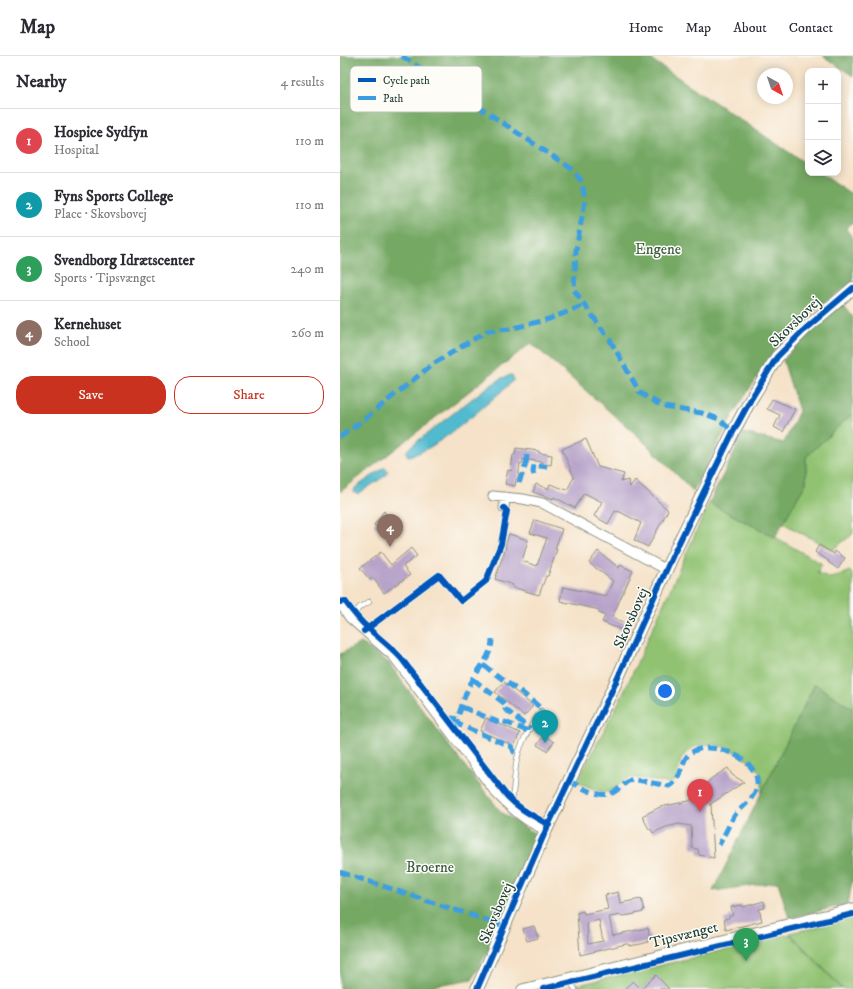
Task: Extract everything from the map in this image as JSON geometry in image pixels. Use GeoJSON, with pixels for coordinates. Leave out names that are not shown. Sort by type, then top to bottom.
{"type":"FeatureCollection","features":[{"type":"Feature","properties":{"kind":"street","name":"Skovsbovej"},"geometry":{"type":"LineString","coordinates":[[477,989],[546,830],[612,691],[666,570],[733,432],[777,357],[805,329],[853,288]]}},
{"type":"Feature","properties":{"kind":"street"},"geometry":{"type":"LineString","coordinates":[[493,496],[523,498],[542,503],[666,570]]}},
{"type":"Feature","properties":{"kind":"street"},"geometry":{"type":"LineString","coordinates":[[504,508],[505,497]]}},
{"type":"Feature","properties":{"kind":"street"},"geometry":{"type":"LineString","coordinates":[[340,603],[350,618],[394,657],[496,793],[511,808],[533,825],[546,830]]}},
{"type":"Feature","properties":{"kind":"street","name":"Tipsvænget"},"geometry":{"type":"LineString","coordinates":[[522,989],[853,908]]}},
{"type":"Feature","properties":{"kind":"lane"},"geometry":{"type":"LineString","coordinates":[[350,618],[360,607],[369,602]]}},
{"type":"Feature","properties":{"kind":"lane"},"geometry":{"type":"LineString","coordinates":[[511,808],[517,759],[521,746],[528,731],[541,711]]}},
{"type":"Feature","properties":{"kind":"lane"},"geometry":{"type":"LineString","coordinates":[[569,977],[570,982],[575,989]]}},
{"type":"Feature","properties":{"kind":"green space","name":"Engene"},"geometry":{"type":"Polygon","coordinates":[[[340,56],[646,56],[805,163],[805,176],[824,176],[853,195],[853,222],[846,229],[853,238],[853,282],[820,305],[775,350],[735,411],[693,491],[639,437],[531,343],[340,492],[340,56]]]}},
{"type":"Feature","properties":{"kind":"green space"},"geometry":{"type":"Polygon","coordinates":[[[823,56],[853,56],[853,76],[823,56]]]}},
{"type":"Feature","properties":{"kind":"green space"},"geometry":{"type":"Polygon","coordinates":[[[840,301],[853,317],[853,413],[806,457],[806,483],[775,537],[709,503],[744,433],[784,443],[799,411],[783,360],[840,301]]]}},
{"type":"Feature","properties":{"kind":"green space"},"geometry":{"type":"Polygon","coordinates":[[[853,413],[853,534],[832,550],[783,523],[806,483],[806,457],[853,413]]]}},
{"type":"Feature","properties":{"kind":"green space"},"geometry":{"type":"Polygon","coordinates":[[[709,503],[775,537],[822,564],[817,573],[832,578],[850,571],[853,576],[853,709],[815,684],[761,794],[761,775],[753,765],[729,749],[710,744],[692,748],[684,755],[675,781],[667,783],[631,777],[610,792],[602,792],[577,782],[624,692],[709,503]]]}},
{"type":"Feature","properties":{"kind":"green space","name":"Broerne"},"geometry":{"type":"Polygon","coordinates":[[[361,643],[388,662],[453,751],[501,812],[540,837],[503,924],[472,979],[415,989],[340,989],[340,654],[361,643]]]}},
{"type":"Feature","properties":{"kind":"green space"},"geometry":{"type":"Polygon","coordinates":[[[815,684],[853,709],[853,878],[848,904],[789,918],[778,882],[713,891],[815,684]]]}},
{"type":"Feature","properties":{"kind":"green space"},"geometry":{"type":"Polygon","coordinates":[[[853,918],[853,989],[843,989],[790,933],[853,918]]]}},
{"type":"Feature","properties":{"kind":"green space"},"geometry":{"type":"Polygon","coordinates":[[[790,934],[842,989],[562,989],[790,934]]]}},
{"type":"Feature","properties":{"kind":"water"},"geometry":{"type":"Polygon","coordinates":[[[512,375],[514,380],[462,425],[432,446],[419,453],[408,456],[406,452],[410,447],[482,391],[502,378],[512,375]]]}},
{"type":"Feature","properties":{"kind":"water"},"geometry":{"type":"Polygon","coordinates":[[[385,467],[388,471],[385,476],[358,494],[354,493],[355,488],[385,467]]]}},
{"type":"Feature","properties":{"kind":"building"},"geometry":{"type":"Polygon","coordinates":[[[772,399],[795,409],[783,432],[774,427],[780,415],[767,409],[772,399]]]}},
{"type":"Feature","properties":{"kind":"building"},"geometry":{"type":"Polygon","coordinates":[[[586,439],[598,467],[624,474],[621,482],[628,480],[630,487],[635,480],[668,510],[648,547],[634,540],[641,523],[618,511],[615,511],[608,524],[594,516],[602,502],[584,493],[575,508],[554,497],[553,499],[533,492],[536,484],[548,489],[550,484],[567,490],[574,477],[562,449],[586,439]]]}},
{"type":"Feature","properties":{"kind":"building"},"geometry":{"type":"Polygon","coordinates":[[[516,448],[539,451],[539,453],[552,455],[551,465],[543,464],[543,462],[523,459],[522,464],[520,463],[518,479],[516,479],[515,486],[505,484],[508,470],[511,471],[513,455],[515,455],[516,448]]]}},
{"type":"Feature","properties":{"kind":"building"},"geometry":{"type":"Polygon","coordinates":[[[384,511],[388,518],[380,529],[374,525],[384,511]]]}},
{"type":"Feature","properties":{"kind":"building"},"geometry":{"type":"Polygon","coordinates":[[[535,520],[562,529],[548,576],[546,576],[539,595],[512,587],[513,585],[495,579],[509,534],[528,540],[522,561],[537,566],[547,538],[530,533],[535,520]]]}},
{"type":"Feature","properties":{"kind":"building"},"geometry":{"type":"Polygon","coordinates":[[[819,545],[834,554],[835,551],[845,558],[838,569],[815,552],[819,545]]]}},
{"type":"Feature","properties":{"kind":"building"},"geometry":{"type":"Polygon","coordinates":[[[411,548],[417,556],[403,566],[410,575],[384,593],[373,578],[370,580],[360,568],[381,552],[391,565],[411,548]]]}},
{"type":"Feature","properties":{"kind":"building"},"geometry":{"type":"Polygon","coordinates":[[[598,551],[619,568],[620,565],[633,571],[612,617],[627,624],[624,631],[602,622],[605,616],[598,612],[600,610],[560,601],[563,587],[606,596],[613,581],[589,563],[598,551]]]}},
{"type":"Feature","properties":{"kind":"building"},"geometry":{"type":"Polygon","coordinates":[[[504,682],[533,706],[524,716],[495,692],[504,682]]]}},
{"type":"Feature","properties":{"kind":"building"},"geometry":{"type":"Polygon","coordinates":[[[486,718],[520,733],[514,746],[480,731],[486,718]]]}},
{"type":"Feature","properties":{"kind":"building"},"geometry":{"type":"Polygon","coordinates":[[[544,735],[554,742],[547,751],[537,745],[544,735]]]}},
{"type":"Feature","properties":{"kind":"building"},"geometry":{"type":"Polygon","coordinates":[[[728,768],[732,775],[744,782],[709,805],[711,804],[714,858],[699,855],[698,849],[692,848],[691,826],[679,824],[666,827],[653,833],[651,829],[649,829],[642,816],[660,807],[689,801],[696,796],[695,795],[712,778],[728,768]]]}},
{"type":"Feature","properties":{"kind":"building"},"geometry":{"type":"Polygon","coordinates":[[[618,892],[620,903],[641,899],[644,910],[642,911],[643,912],[630,915],[609,917],[613,935],[648,928],[650,940],[641,944],[629,946],[629,944],[626,944],[580,955],[577,913],[583,911],[584,914],[608,909],[605,895],[618,892]],[[599,920],[587,923],[588,944],[603,941],[599,920]]]}},
{"type":"Feature","properties":{"kind":"building"},"geometry":{"type":"Polygon","coordinates":[[[764,901],[765,908],[759,909],[762,921],[726,930],[724,919],[733,915],[731,907],[742,905],[743,907],[764,901]]]}},
{"type":"Feature","properties":{"kind":"building"},"geometry":{"type":"Polygon","coordinates":[[[534,926],[538,938],[527,941],[523,929],[534,926]]]}},
{"type":"Feature","properties":{"kind":"building"},"geometry":{"type":"Polygon","coordinates":[[[656,975],[669,989],[641,989],[656,975]]]}},
{"type":"Feature","properties":{"kind":"building"},"geometry":{"type":"Polygon","coordinates":[[[633,981],[641,989],[624,989],[633,981]]]}},
{"type":"Feature","properties":{"kind":"marked path"},"geometry":{"type":"LineString","coordinates":[[402,56],[417,66]]}},
{"type":"Feature","properties":{"kind":"marked path"},"geometry":{"type":"LineString","coordinates":[[482,109],[572,169],[582,182],[585,201],[576,250],[574,290],[610,340],[640,393],[664,407],[702,413],[719,419],[733,432]]}},
{"type":"Feature","properties":{"kind":"marked path"},"geometry":{"type":"LineString","coordinates":[[340,437],[433,364],[487,331],[510,329],[549,319],[585,305]]}},
{"type":"Feature","properties":{"kind":"marked path"},"geometry":{"type":"LineString","coordinates":[[527,455],[526,464],[530,465]]}},
{"type":"Feature","properties":{"kind":"marked path"},"geometry":{"type":"LineString","coordinates":[[519,483],[526,464]]}},
{"type":"Feature","properties":{"kind":"marked path"},"geometry":{"type":"LineString","coordinates":[[534,475],[534,465],[547,467]]}},
{"type":"Feature","properties":{"kind":"marked path"},"geometry":{"type":"LineString","coordinates":[[448,720],[452,718],[457,719],[465,695],[488,656],[492,639]]}},
{"type":"Feature","properties":{"kind":"marked path"},"geometry":{"type":"LineString","coordinates":[[483,665],[519,690],[542,709],[541,711]]}},
{"type":"Feature","properties":{"kind":"marked path"},"geometry":{"type":"LineString","coordinates":[[473,679],[505,704],[505,709],[530,729]]}},
{"type":"Feature","properties":{"kind":"marked path"},"geometry":{"type":"LineString","coordinates":[[462,707],[498,722],[502,721],[528,731]]}},
{"type":"Feature","properties":{"kind":"marked path"},"geometry":{"type":"LineString","coordinates":[[457,719],[457,722],[460,725],[512,747],[514,752],[519,754]]}},
{"type":"Feature","properties":{"kind":"marked path"},"geometry":{"type":"LineString","coordinates":[[569,781],[597,794],[609,794],[614,792],[632,779],[669,786],[678,778],[685,759],[692,752],[701,748],[712,748],[731,753],[744,760],[754,770],[757,783],[756,790],[752,797],[735,815],[719,845]]}},
{"type":"Feature","properties":{"kind":"marked path"},"geometry":{"type":"LineString","coordinates":[[340,872],[504,926]]}},
{"type":"Feature","properties":{"kind":"cycle path"},"geometry":{"type":"LineString","coordinates":[[477,989],[546,830],[615,684],[672,557],[733,432],[777,357],[805,329],[853,288]]}},
{"type":"Feature","properties":{"kind":"cycle path"},"geometry":{"type":"LineString","coordinates":[[364,631],[439,575],[461,601],[486,581],[501,544],[507,511],[504,508]]}},
{"type":"Feature","properties":{"kind":"cycle path"},"geometry":{"type":"LineString","coordinates":[[340,602],[345,601],[362,622],[401,658],[507,796],[522,809],[549,825]]}},
{"type":"Feature","properties":{"kind":"cycle path"},"geometry":{"type":"LineString","coordinates":[[543,989],[853,914]]}},
{"type":"Feature","properties":{"kind":"place","name":"Kernehuset"},"geometry":{"type":"Point","coordinates":[390,547]}},
{"type":"Feature","properties":{"kind":"place","name":"Fyns Sports College"},"geometry":{"type":"Point","coordinates":[545,743]}},
{"type":"Feature","properties":{"kind":"place","name":"Hospice Sydfyn"},"geometry":{"type":"Point","coordinates":[700,812]}},
{"type":"Feature","properties":{"kind":"place","name":"Svendborg Idrætscenter"},"geometry":{"type":"Point","coordinates":[746,961]}}]}
